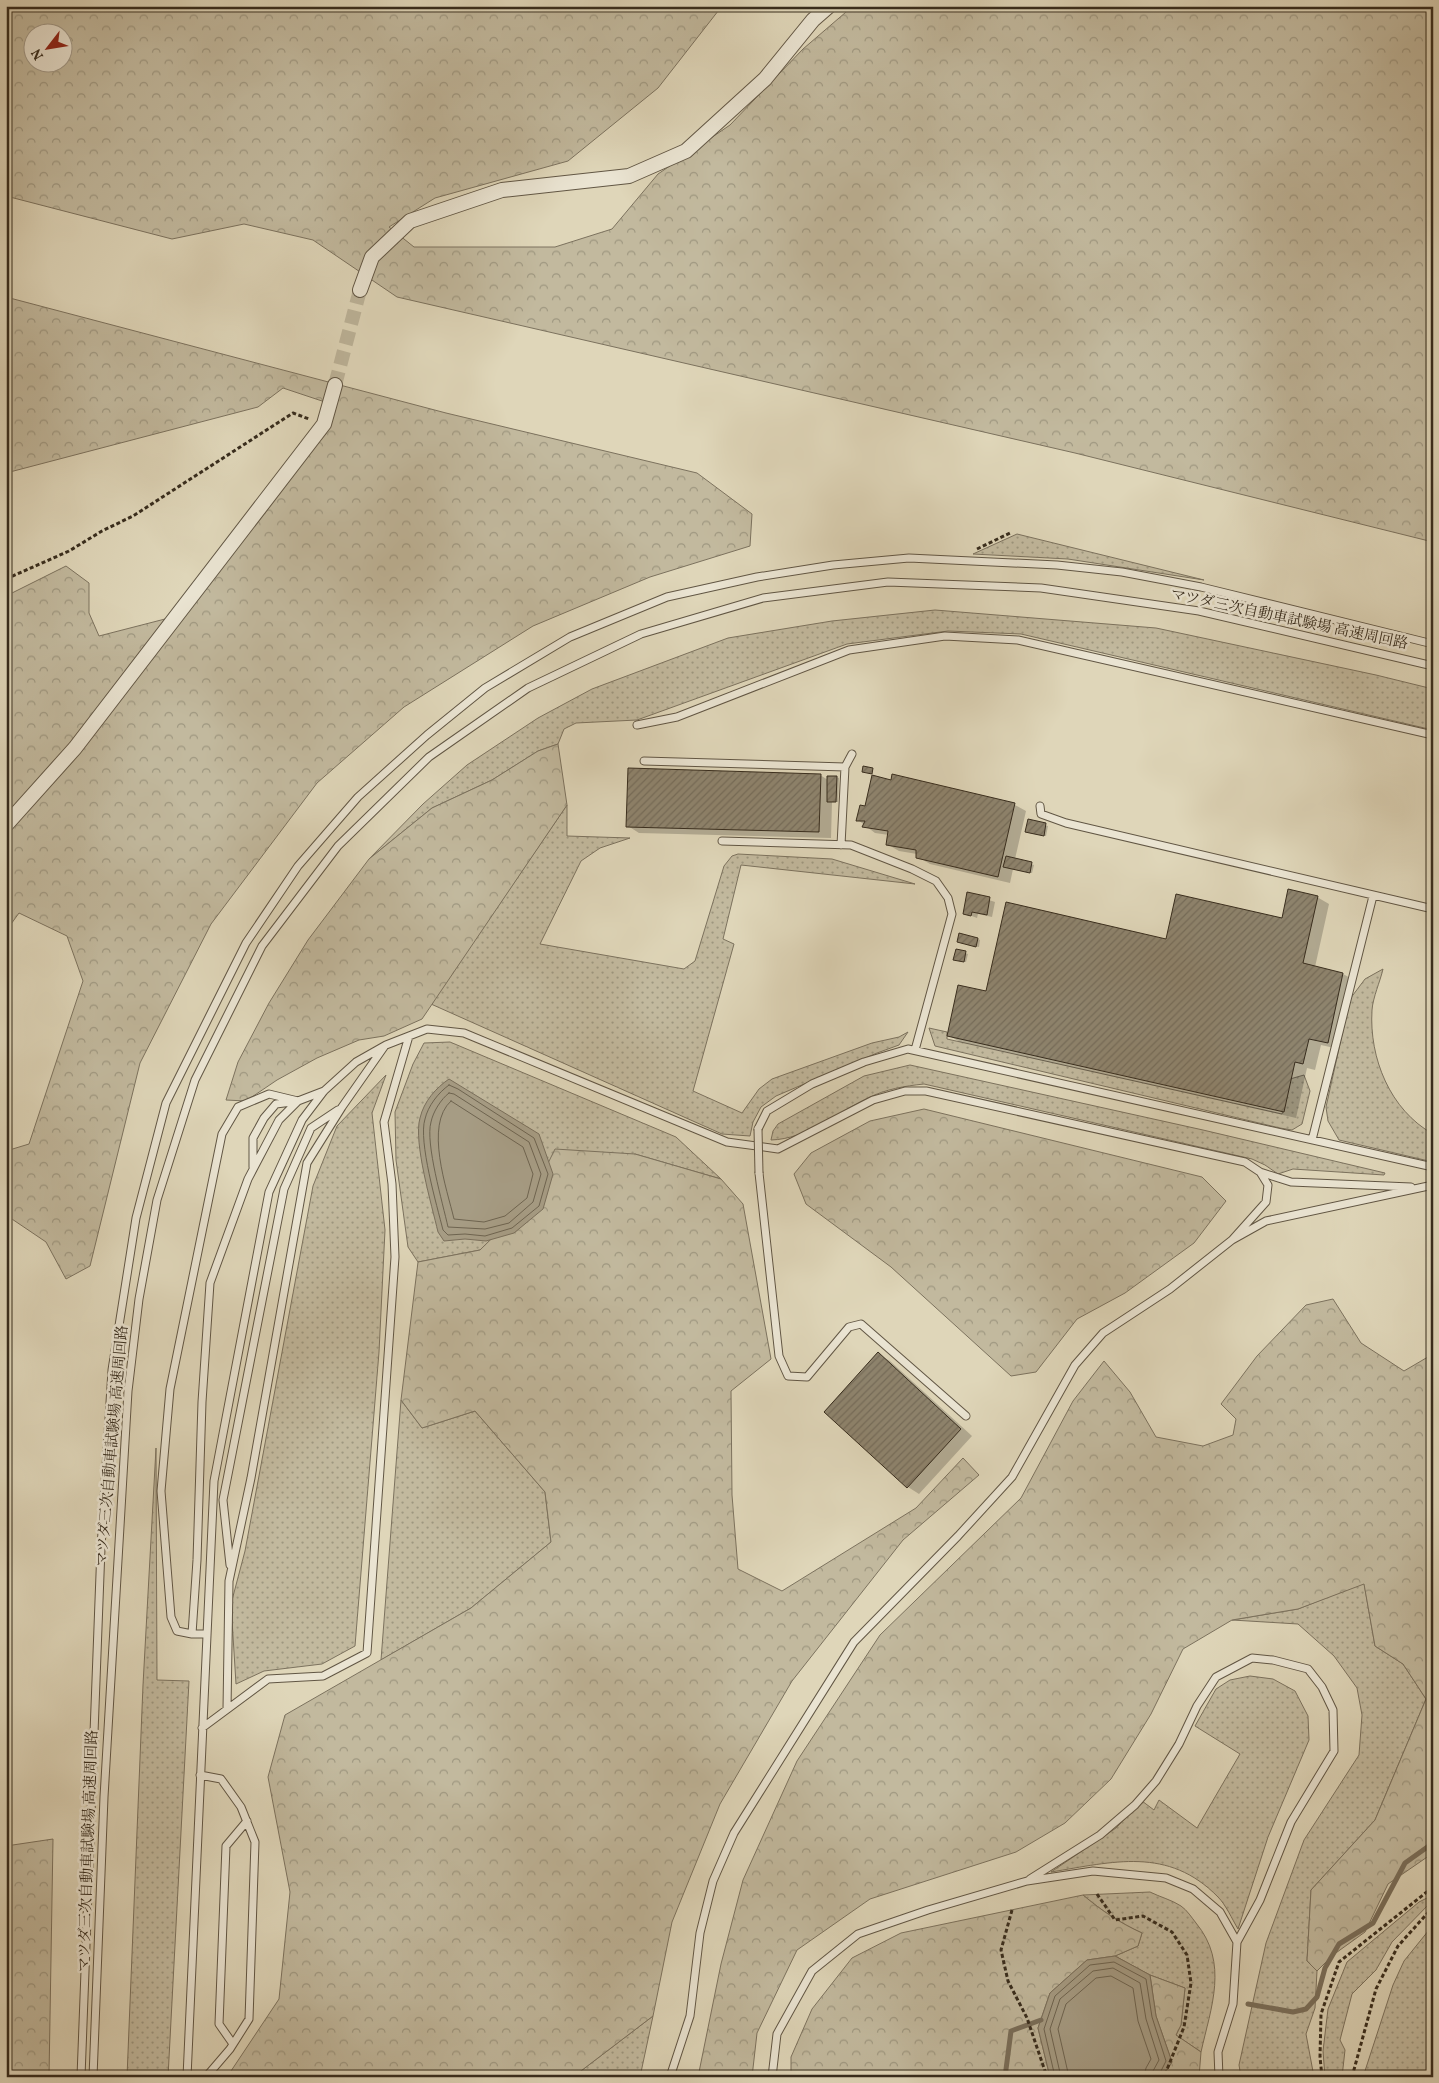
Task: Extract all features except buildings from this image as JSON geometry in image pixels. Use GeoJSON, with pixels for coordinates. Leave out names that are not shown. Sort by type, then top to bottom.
{"type":"FeatureCollection","features":[{"type":"Feature","properties":{"kind":"street"},"geometry":{"type":"LineString","coordinates":[[360,290],[372,257],[410,220],[502,190],[629,176],[686,151],[765,79],[813,20],[829,6]]}},
{"type":"Feature","properties":{"kind":"street"},"geometry":{"type":"LineString","coordinates":[[6,825],[75,748],[324,424],[335,385]]}},
{"type":"Feature","properties":{"kind":"lane"},"geometry":{"type":"LineString","coordinates":[[80,2077],[101,1548],[112,1370],[136,1218],[166,1103],[246,943],[298,866],[358,797],[427,735],[485,688],[570,637],[667,597],[757,577],[833,565],[909,558],[1057,565],[1122,572],[1201,587],[1433,644]]}},
{"type":"Feature","properties":{"kind":"lane","name":"マツダ三次自動車試験場 高速周回路"},"geometry":{"type":"LineString","coordinates":[[94,2077],[104,1797],[128,1391],[139,1299],[157,1200],[195,1080],[262,946],[338,846],[429,757],[528,688],[641,634],[763,598],[888,582],[1040,588],[1199,611],[1433,666]]}},
{"type":"Feature","properties":{"kind":"lane"},"geometry":{"type":"LineString","coordinates":[[637,725],[677,717],[849,650],[945,636],[1018,640],[1433,735]]}},
{"type":"Feature","properties":{"kind":"lane"},"geometry":{"type":"LineString","coordinates":[[842,845],[845,767],[852,754]]}},
{"type":"Feature","properties":{"kind":"lane"},"geometry":{"type":"LineString","coordinates":[[644,762],[845,767]]}},
{"type":"Feature","properties":{"kind":"lane"},"geometry":{"type":"LineString","coordinates":[[1040,806],[1041,814],[1066,823],[1433,909]]}},
{"type":"Feature","properties":{"kind":"lane"},"geometry":{"type":"LineString","coordinates":[[722,841],[851,845],[912,869],[936,881],[948,898],[952,914],[915,1050]]}},
{"type":"Feature","properties":{"kind":"lane"},"geometry":{"type":"LineString","coordinates":[[1312,1140],[1373,896]]}},
{"type":"Feature","properties":{"kind":"lane"},"geometry":{"type":"LineString","coordinates":[[187,2077],[214,1482],[269,1192],[302,1120],[324,1091],[356,1062],[386,1045],[427,1029],[464,1034],[727,1142],[778,1149],[873,1100],[905,1091],[926,1091],[1245,1162],[1260,1172],[1291,1182],[1421,1187]]}},
{"type":"Feature","properties":{"kind":"lane"},"geometry":{"type":"LineString","coordinates":[[202,1728],[268,1679],[323,1676],[367,1652],[395,1257],[392,1184],[384,1122],[409,1036]]}},
{"type":"Feature","properties":{"kind":"lane"},"geometry":{"type":"LineString","coordinates":[[231,1573],[251,1478],[307,1163],[342,1107],[386,1045]]}},
{"type":"Feature","properties":{"kind":"lane"},"geometry":{"type":"LineString","coordinates":[[966,1416],[861,1324],[849,1327],[807,1377],[788,1376],[778,1356],[759,1173],[758,1129],[768,1111],[812,1084],[864,1062],[908,1048],[1433,1167]]}},
{"type":"Feature","properties":{"kind":"lane"},"geometry":{"type":"LineString","coordinates":[[253,1169],[253,1138],[264,1118],[276,1104],[298,1101],[324,1091]]}},
{"type":"Feature","properties":{"kind":"lane"},"geometry":{"type":"LineString","coordinates":[[207,1634],[192,1634],[178,1631],[171,1617],[161,1491],[170,1389],[222,1134],[238,1107],[269,1094],[298,1101]]}},
{"type":"Feature","properties":{"kind":"lane"},"geometry":{"type":"LineString","coordinates":[[192,1634],[197,1560],[202,1402],[210,1283],[253,1169],[279,1120],[298,1101]]}},
{"type":"Feature","properties":{"kind":"lane"},"geometry":{"type":"LineString","coordinates":[[227,1710],[231,1573],[223,1500],[284,1189],[311,1128],[342,1107]]}},
{"type":"Feature","properties":{"kind":"lane"},"geometry":{"type":"LineString","coordinates":[[1232,1240],[1266,1202],[1268,1185],[1260,1172]]}},
{"type":"Feature","properties":{"kind":"lane"},"geometry":{"type":"LineString","coordinates":[[670,2077],[690,2016],[700,1933],[713,1881],[734,1833],[854,1642],[958,1536],[1012,1477],[1075,1365],[1103,1333],[1170,1289],[1232,1240],[1266,1221],[1433,1185]]}},
{"type":"Feature","properties":{"kind":"lane"},"geometry":{"type":"LineString","coordinates":[[1027,1881],[1100,1836],[1135,1806],[1156,1781],[1178,1744],[1197,1706],[1216,1677],[1252,1658],[1273,1660],[1308,1669],[1322,1687],[1334,1710],[1334,1752],[1291,1822],[1260,1900],[1236,1942],[1233,2004],[1218,2052],[1219,2077]]}},
{"type":"Feature","properties":{"kind":"lane"},"geometry":{"type":"LineString","coordinates":[[200,1775],[221,1779],[241,1807],[255,1842],[249,2019],[233,2044],[206,2077]]}},
{"type":"Feature","properties":{"kind":"lane"},"geometry":{"type":"LineString","coordinates":[[233,2044],[219,2024],[226,1846],[247,1821]]}},
{"type":"Feature","properties":{"kind":"lane"},"geometry":{"type":"LineString","coordinates":[[772,2077],[777,2034],[812,1971],[858,1934],[928,1910],[1027,1881],[1093,1871],[1166,1878],[1193,1889],[1220,1912],[1236,1942]]}},
{"type":"Feature","properties":{"kind":"path"},"geometry":{"type":"LineString","coordinates":[[6,578],[69,551],[102,531],[133,516],[292,413],[324,424]]}},
{"type":"Feature","properties":{"kind":"path"},"geometry":{"type":"LineString","coordinates":[[1322,2077],[1320,2057],[1321,2014],[1339,1962],[1433,1887]]}},
{"type":"Feature","properties":{"kind":"path"},"geometry":{"type":"LineString","coordinates":[[1097,1894],[1116,1920],[1143,1916],[1172,1932],[1187,1955],[1191,1984],[1184,2027],[1164,2077]]}},
{"type":"Feature","properties":{"kind":"path"},"geometry":{"type":"LineString","coordinates":[[1352,2077],[1376,1989],[1398,1946],[1433,1907]]}},
{"type":"Feature","properties":{"kind":"path"},"geometry":{"type":"LineString","coordinates":[[1012,1910],[1001,1950],[1008,1982],[1027,2018],[1047,2077]]}},
{"type":"Feature","properties":{"kind":"green space"},"geometry":{"type":"Polygon","coordinates":[[[6,6],[722,6],[658,88],[568,161],[435,198],[389,227],[414,247],[555,247],[612,229],[658,174],[730,125],[803,49],[853,6],[1433,6],[1433,542],[1075,453],[397,297],[313,240],[244,224],[172,239],[6,196],[6,6]]]}},
{"type":"Feature","properties":{"kind":"green space"},"geometry":{"type":"Polygon","coordinates":[[[6,297],[446,413],[697,473],[752,514],[750,546],[650,577],[533,626],[404,707],[317,783],[211,924],[140,1063],[90,1266],[66,1279],[46,1242],[6,1215],[6,1151],[29,1144],[83,981],[67,936],[19,913],[6,931],[6,596],[66,566],[89,583],[89,613],[99,636],[165,619],[195,596],[277,485],[326,434],[325,402],[283,388],[258,407],[6,473],[6,297]]]}},
{"type":"Feature","properties":{"kind":"green space"},"geometry":{"type":"Polygon","coordinates":[[[1017,534],[1204,580],[1068,559],[973,554],[1017,534]]]}},
{"type":"Feature","properties":{"kind":"green space"},"geometry":{"type":"Polygon","coordinates":[[[935,610],[1156,628],[1376,675],[1433,689],[1433,730],[1021,634],[948,631],[847,644],[637,720],[576,723],[564,729],[558,744],[538,751],[492,780],[432,808],[369,859],[423,804],[467,765],[538,718],[592,689],[728,638],[832,621],[935,610]]]}},
{"type":"Feature","properties":{"kind":"green space"},"geometry":{"type":"Polygon","coordinates":[[[558,744],[567,805],[422,1019],[384,1036],[359,1040],[317,1058],[277,1080],[246,1101],[226,1100],[238,1062],[269,1003],[308,940],[369,859],[432,808],[492,780],[538,751],[558,744]]]}},
{"type":"Feature","properties":{"kind":"green space"},"geometry":{"type":"Polygon","coordinates":[[[567,805],[567,836],[630,838],[600,848],[581,861],[540,944],[684,969],[695,961],[724,866],[732,856],[738,854],[832,859],[915,884],[741,865],[723,939],[734,944],[693,1091],[742,1113],[759,1089],[772,1079],[872,1043],[899,1037],[908,1032],[899,1045],[776,1096],[761,1107],[753,1122],[750,1136],[722,1134],[431,1004],[567,805]]]}},
{"type":"Feature","properties":{"kind":"green space"},"geometry":{"type":"Polygon","coordinates":[[[1383,969],[1372,1010],[1374,1046],[1385,1081],[1394,1097],[1418,1124],[1433,1134],[1433,1162],[1339,1140],[1328,1121],[1326,1107],[1350,999],[1365,979],[1383,969]]]}},
{"type":"Feature","properties":{"kind":"green space"},"geometry":{"type":"Polygon","coordinates":[[[929,1028],[947,1032],[947,1039],[1282,1114],[1290,1079],[1304,1075],[1310,1091],[1302,1124],[1292,1130],[935,1046],[929,1028]]]}},
{"type":"Feature","properties":{"kind":"green space"},"geometry":{"type":"Polygon","coordinates":[[[450,1042],[676,1137],[721,1179],[635,1154],[529,1202],[480,1250],[418,1262],[408,1247],[396,1160],[395,1112],[413,1064],[424,1043],[450,1042]]]}},
{"type":"Feature","properties":{"kind":"green space"},"geometry":{"type":"Polygon","coordinates":[[[910,1065],[1203,1130],[1385,1173],[1384,1175],[1293,1169],[1278,1174],[1252,1159],[924,1084],[882,1092],[809,1130],[784,1139],[771,1140],[773,1131],[778,1124],[864,1076],[910,1065]]]}},
{"type":"Feature","properties":{"kind":"green space"},"geometry":{"type":"Polygon","coordinates":[[[386,1075],[372,1113],[385,1230],[379,1352],[355,1646],[322,1664],[264,1671],[236,1684],[231,1604],[245,1551],[313,1186],[337,1126],[386,1075]]]}},
{"type":"Feature","properties":{"kind":"green space"},"geometry":{"type":"Polygon","coordinates":[[[924,1109],[1202,1177],[1226,1201],[1194,1243],[1125,1293],[1077,1319],[1036,1372],[1011,1376],[891,1267],[806,1204],[794,1174],[811,1153],[870,1121],[924,1109]]]}},
{"type":"Feature","properties":{"kind":"green space"},"geometry":{"type":"Polygon","coordinates":[[[555,1149],[635,1154],[721,1179],[743,1204],[771,1359],[731,1391],[732,1495],[738,1569],[782,1591],[916,1508],[963,1458],[979,1475],[903,1540],[792,1681],[720,1804],[672,1922],[653,2016],[573,2077],[398,2077],[396,2074],[374,2072],[370,2077],[227,2077],[279,1999],[290,1892],[268,1777],[285,1715],[471,1608],[551,1542],[545,1492],[475,1411],[422,1428],[401,1400],[418,1262],[480,1250],[529,1202],[555,1149]]]}},
{"type":"Feature","properties":{"kind":"green space"},"geometry":{"type":"Polygon","coordinates":[[[1333,1299],[1361,1343],[1404,1371],[1433,1354],[1433,1853],[1388,1884],[1365,1932],[1333,1955],[1317,1971],[1307,1961],[1311,1890],[1375,1820],[1426,1699],[1403,1664],[1375,1646],[1364,1584],[1298,1609],[1232,1620],[1183,1649],[1151,1714],[1111,1779],[1065,1823],[1016,1852],[870,1899],[797,1950],[757,2033],[752,2077],[698,2077],[721,1964],[743,1880],[797,1761],[880,1635],[1021,1498],[1073,1401],[1104,1361],[1130,1392],[1156,1437],[1203,1446],[1233,1435],[1236,1419],[1221,1404],[1257,1356],[1306,1305],[1333,1299]]]}},
{"type":"Feature","properties":{"kind":"green space"},"geometry":{"type":"Polygon","coordinates":[[[401,1400],[422,1428],[475,1411],[545,1492],[551,1542],[471,1608],[381,1660],[401,1400]]]}},
{"type":"Feature","properties":{"kind":"green space"},"geometry":{"type":"Polygon","coordinates":[[[156,1448],[157,1680],[189,1681],[168,2077],[127,2077],[143,1685],[156,1448]]]}},
{"type":"Feature","properties":{"kind":"green space"},"geometry":{"type":"Polygon","coordinates":[[[1364,1583],[1375,1646],[1403,1664],[1426,1699],[1375,1820],[1311,1890],[1307,1961],[1317,1971],[1315,2008],[1306,2034],[1314,2077],[1241,2077],[1239,2065],[1266,1943],[1304,1840],[1359,1755],[1362,1715],[1357,1688],[1334,1656],[1298,1624],[1232,1620],[1298,1609],[1364,1583]]]}},
{"type":"Feature","properties":{"kind":"green space"},"geometry":{"type":"Polygon","coordinates":[[[1250,1676],[1273,1679],[1295,1691],[1308,1716],[1309,1740],[1268,1837],[1238,1929],[1221,1900],[1199,1881],[1180,1870],[1160,1864],[1118,1862],[1051,1872],[1116,1828],[1142,1801],[1154,1810],[1159,1800],[1197,1828],[1240,1754],[1195,1726],[1216,1689],[1230,1680],[1250,1676]]]}},
{"type":"Feature","properties":{"kind":"green space"},"geometry":{"type":"Polygon","coordinates":[[[53,1839],[49,2077],[6,2077],[6,1846],[53,1839]]]}},
{"type":"Feature","properties":{"kind":"green space"},"geometry":{"type":"Polygon","coordinates":[[[1150,1892],[1174,1902],[1185,1910],[1206,1938],[1212,1954],[1215,1986],[1201,2052],[1176,2035],[1181,2025],[1185,1988],[1150,1975],[1115,1956],[1138,1946],[1142,1933],[1111,1916],[1083,1895],[1150,1892]]]}},
{"type":"Feature","properties":{"kind":"green space"},"geometry":{"type":"Polygon","coordinates":[[[1083,1895],[1111,1916],[1142,1933],[1138,1946],[1115,1956],[1087,1960],[1050,1993],[1038,2028],[1050,2077],[791,2077],[791,2057],[812,2009],[852,1958],[901,1933],[1083,1895]]]}},
{"type":"Feature","properties":{"kind":"green space"},"geometry":{"type":"Polygon","coordinates":[[[1433,1895],[1433,1900],[1392,1942],[1376,1970],[1352,1994],[1340,2040],[1345,2050],[1342,2077],[1325,2077],[1323,2051],[1328,2009],[1347,1962],[1419,1902],[1433,1895]]]}},
{"type":"Feature","properties":{"kind":"green space"},"geometry":{"type":"Polygon","coordinates":[[[1433,1925],[1433,2077],[1363,2077],[1393,1985],[1404,1961],[1433,1925]]]}},
{"type":"Feature","properties":{"kind":"green space"},"geometry":{"type":"Polygon","coordinates":[[[1150,1975],[1185,1988],[1181,2025],[1176,2035],[1201,2052],[1199,2077],[1162,2077],[1172,2062],[1156,2016],[1150,1975]]]}},
{"type":"Feature","properties":{"kind":"green space"},"geometry":{"type":"Polygon","coordinates":[[[653,2016],[640,2077],[573,2077],[653,2016]]]}},
{"type":"Feature","properties":{"kind":"water"},"geometry":{"type":"Polygon","coordinates":[[[449,1079],[539,1134],[553,1174],[543,1209],[514,1233],[486,1241],[465,1239],[444,1241],[438,1232],[421,1158],[419,1129],[420,1118],[428,1101],[435,1091],[449,1079]]]}},
{"type":"Feature","properties":{"kind":"water"},"geometry":{"type":"Polygon","coordinates":[[[1115,1956],[1150,1975],[1156,2016],[1172,2062],[1162,2077],[1050,2077],[1038,2028],[1050,1993],[1087,1960],[1115,1956]]]}},
{"type":"Feature","properties":{"kind":"waterway"},"geometry":{"type":"LineString","coordinates":[[1248,2004],[1293,2012],[1306,2009],[1317,1997],[1325,1968],[1339,1944],[1373,1923],[1405,1863],[1433,1843]]}},
{"type":"Feature","properties":{"kind":"waterway"},"geometry":{"type":"LineString","coordinates":[[1005,2077],[1011,2031],[1041,2020]]}},
{"type":"Feature","properties":{"kind":"tunnel"},"geometry":{"type":"LineString","coordinates":[[335,385],[360,290]]}}]}
